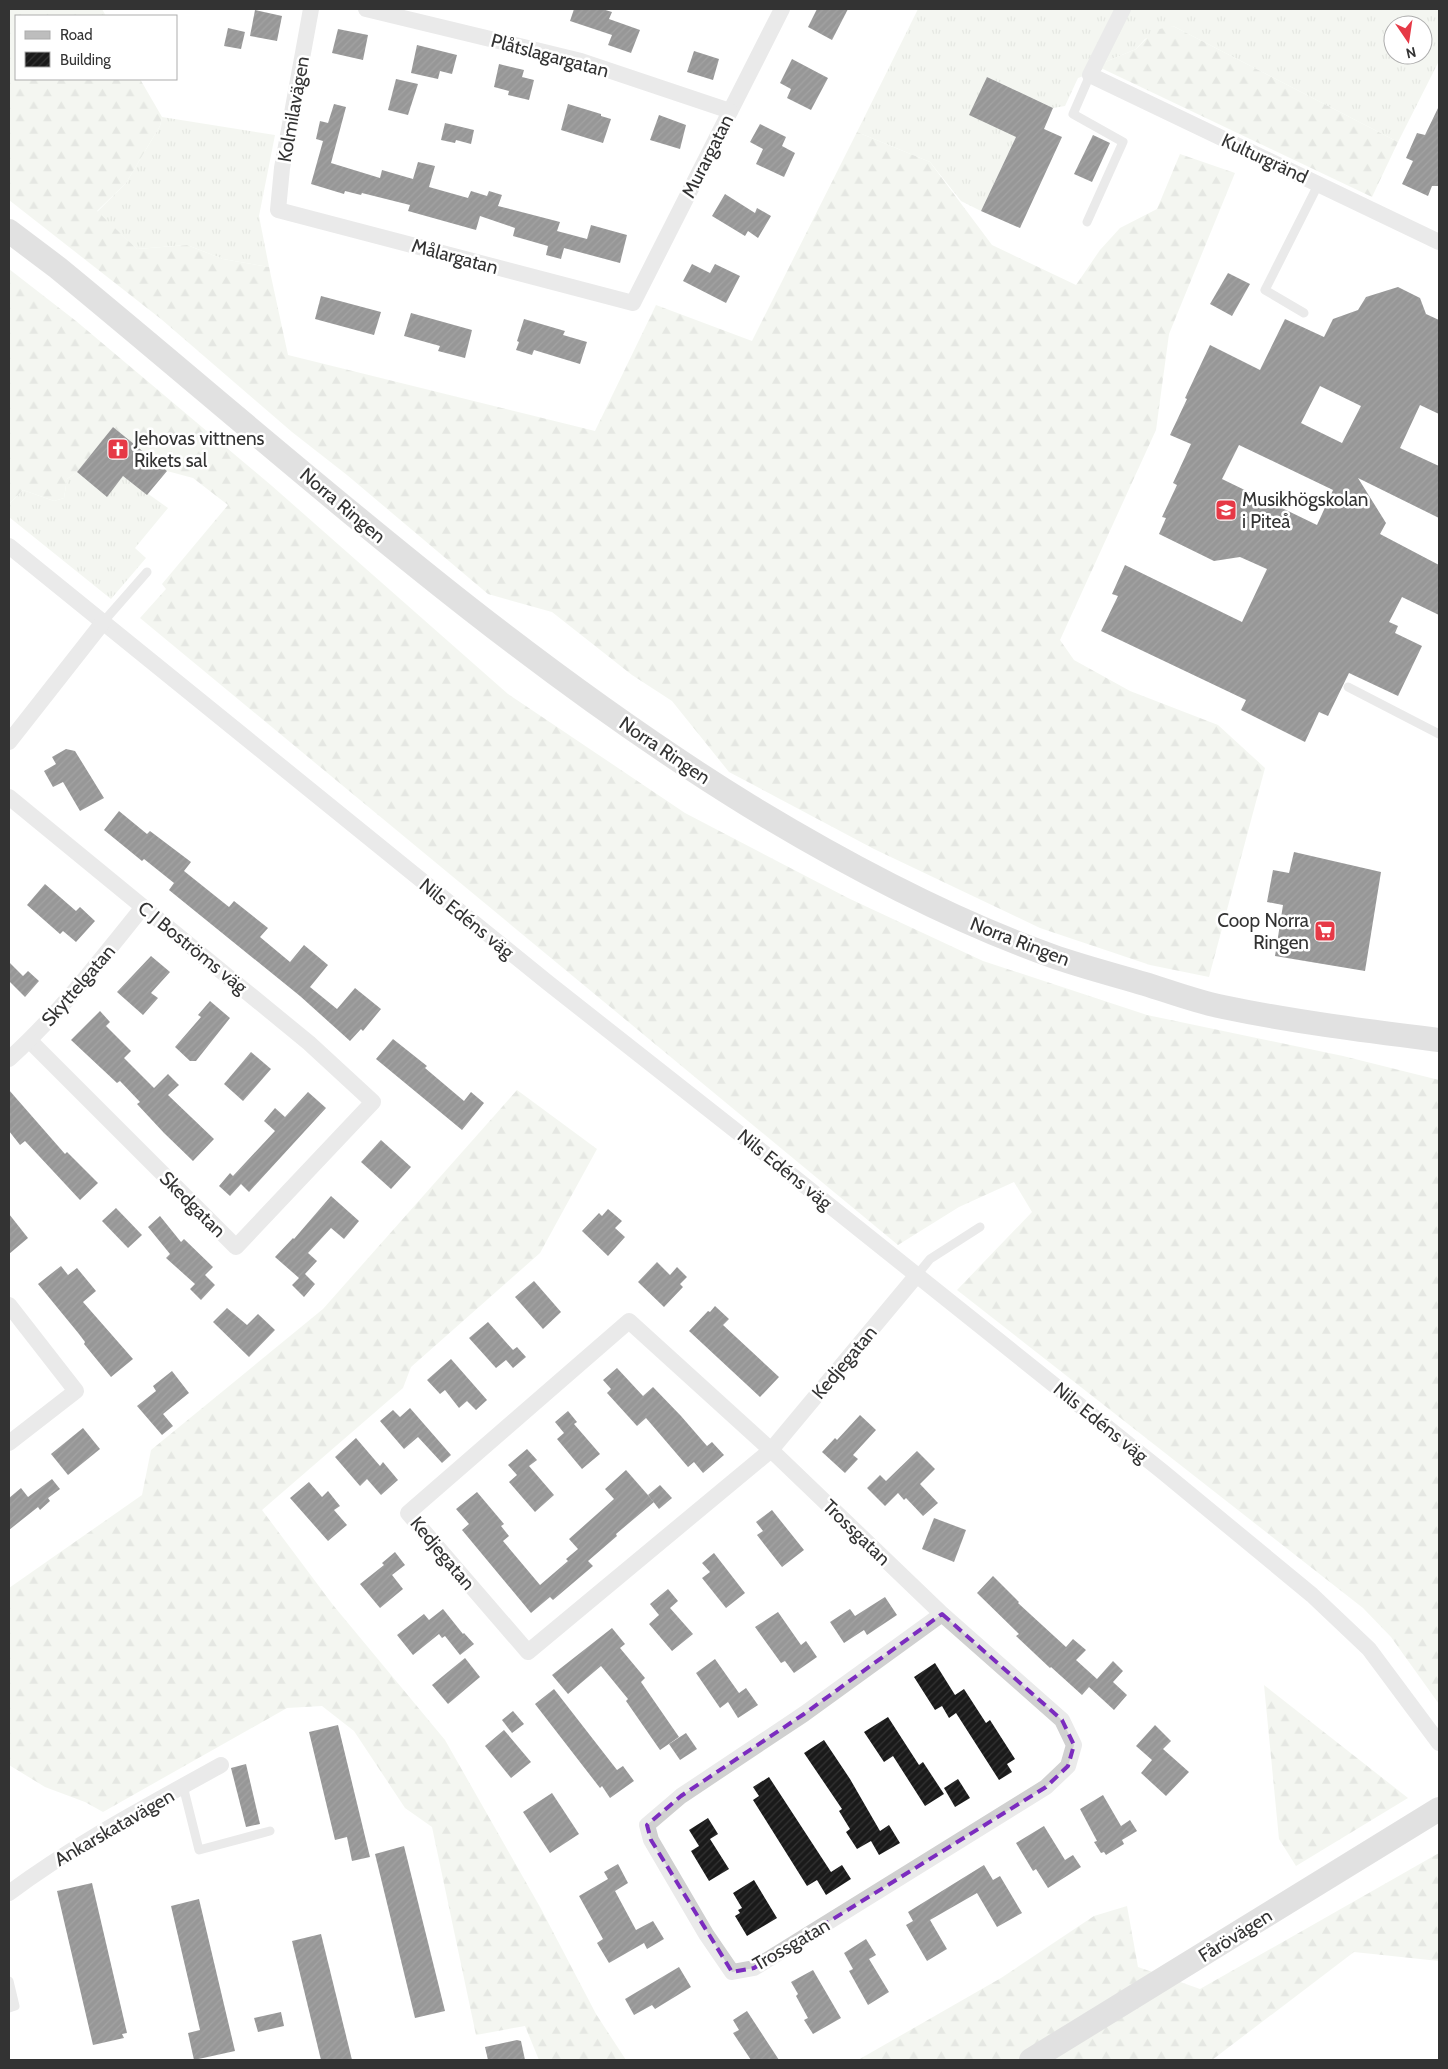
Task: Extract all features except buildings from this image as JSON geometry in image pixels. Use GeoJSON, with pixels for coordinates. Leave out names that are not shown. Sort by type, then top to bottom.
{"type":"FeatureCollection","features":[{"type":"Feature","properties":{"kind":"main road","name":"Norra Ringen"},"geometry":{"type":"LineString","coordinates":[[9,231],[81,286],[418,568],[544,666],[694,772],[811,843],[894,888],[1053,956],[1220,1007],[1370,1032],[1439,1040]]}},
{"type":"Feature","properties":{"kind":"main road","name":"Fårövägen"},"geometry":{"type":"LineString","coordinates":[[1031,2060],[1439,1809]]}},
{"type":"Feature","properties":{"kind":"street","name":"Kolmilavägen"},"geometry":{"type":"LineString","coordinates":[[278,210],[282,168],[311,9]]}},
{"type":"Feature","properties":{"kind":"street","name":"Plåtslagargatan"},"geometry":{"type":"LineString","coordinates":[[366,9],[581,61],[730,111]]}},
{"type":"Feature","properties":{"kind":"street","name":"Murargatan"},"geometry":{"type":"LineString","coordinates":[[633,302],[782,9]]}},
{"type":"Feature","properties":{"kind":"street"},"geometry":{"type":"LineString","coordinates":[[1090,75],[1123,9]]}},
{"type":"Feature","properties":{"kind":"street","name":"Kulturgränd"},"geometry":{"type":"LineString","coordinates":[[1090,75],[1439,242]]}},
{"type":"Feature","properties":{"kind":"street","name":"Målargatan"},"geometry":{"type":"LineString","coordinates":[[278,210],[633,302]]}},
{"type":"Feature","properties":{"kind":"street","name":"Nils Edéns väg"},"geometry":{"type":"LineString","coordinates":[[9,546],[104,621],[539,976],[1163,1472],[1312,1595],[1369,1649],[1439,1743]]}},
{"type":"Feature","properties":{"kind":"street"},"geometry":{"type":"LineString","coordinates":[[9,742],[104,621]]}},
{"type":"Feature","properties":{"kind":"street","name":"C J Boströms väg"},"geometry":{"type":"LineString","coordinates":[[9,797],[309,1043],[372,1102]]}},
{"type":"Feature","properties":{"kind":"street","name":"Skyttelgatan"},"geometry":{"type":"LineString","coordinates":[[9,1059],[30,1040],[95,966],[143,906]]}},
{"type":"Feature","properties":{"kind":"street","name":"Skedgatan"},"geometry":{"type":"LineString","coordinates":[[30,1040],[236,1247],[372,1102]]}},
{"type":"Feature","properties":{"kind":"street","name":"Kedjegatan"},"geometry":{"type":"LineString","coordinates":[[771,1450],[629,1320],[408,1513],[528,1652],[771,1450],[916,1275]]}},
{"type":"Feature","properties":{"kind":"street"},"geometry":{"type":"LineString","coordinates":[[9,1305],[76,1391],[9,1443]]}},
{"type":"Feature","properties":{"kind":"street","name":"Trossgatan"},"geometry":{"type":"LineString","coordinates":[[771,1450],[942,1614],[1062,1720],[1074,1745],[1068,1766],[1046,1787],[754,1968],[732,1972],[706,1934],[651,1840],[647,1826],[681,1796],[804,1714],[942,1614]]}},
{"type":"Feature","properties":{"kind":"street","name":"Ankarskatavägen"},"geometry":{"type":"LineString","coordinates":[[9,1893],[44,1867],[221,1765]]}},
{"type":"Feature","properties":{"kind":"lane"},"geometry":{"type":"LineString","coordinates":[[1087,222],[1123,142],[1073,114],[1090,75]]}},
{"type":"Feature","properties":{"kind":"lane"},"geometry":{"type":"LineString","coordinates":[[1304,313],[1265,290],[1319,183]]}},
{"type":"Feature","properties":{"kind":"lane"},"geometry":{"type":"LineString","coordinates":[[104,621],[146,572]]}},
{"type":"Feature","properties":{"kind":"lane"},"geometry":{"type":"LineString","coordinates":[[1348,687],[1439,734]]}},
{"type":"Feature","properties":{"kind":"lane"},"geometry":{"type":"LineString","coordinates":[[916,1275],[930,1259],[980,1227]]}},
{"type":"Feature","properties":{"kind":"lane"},"geometry":{"type":"LineString","coordinates":[[183,1786],[200,1850],[270,1831]]}},
{"type":"Feature","properties":{"kind":"lane"},"geometry":{"type":"LineString","coordinates":[[9,1981],[15,2006],[9,2008]]}},
{"type":"Feature","properties":{"kind":"highlighted area"},"geometry":{"type":"Polygon","coordinates":[[[942,1614],[1062,1720],[1074,1745],[1068,1766],[1046,1787],[754,1968],[732,1972],[651,1840],[647,1825],[681,1796],[804,1714],[942,1614]]]}},
{"type":"Feature","properties":{"kind":"green space"},"geometry":{"type":"Polygon","coordinates":[[[9,9],[102,9],[105,15],[15,15],[15,80],[141,80],[162,117],[160,126],[126,183],[97,211],[137,249],[187,245],[223,259],[269,267],[288,355],[595,431],[656,305],[752,341],[857,132],[930,162],[992,245],[1076,285],[1100,250],[1120,228],[1157,209],[1180,154],[1235,173],[1169,334],[1156,430],[1060,640],[1074,660],[1130,691],[1218,725],[1265,768],[1209,977],[1150,965],[1040,928],[874,849],[729,772],[672,701],[632,675],[552,612],[488,594],[347,475],[292,432],[161,319],[9,200],[9,9]]]}},
{"type":"Feature","properties":{"kind":"green space"},"geometry":{"type":"Polygon","coordinates":[[[918,9],[1439,9],[1439,61],[1398,142],[1173,26],[1145,39],[1136,49],[1103,63],[1103,69],[1078,78],[1065,106],[1053,108],[987,77],[1016,137],[981,211],[961,201],[930,162],[857,132],[918,9]]]}},
{"type":"Feature","properties":{"kind":"green space"},"geometry":{"type":"Polygon","coordinates":[[[1173,26],[1398,142],[1372,197],[1103,69],[1103,63],[1136,49],[1155,30],[1173,26]]]}},
{"type":"Feature","properties":{"kind":"green space"},"geometry":{"type":"Polygon","coordinates":[[[162,117],[275,135],[259,216],[269,267],[223,259],[187,245],[137,249],[97,212],[126,183],[160,126],[162,117]]]}},
{"type":"Feature","properties":{"kind":"green space"},"geometry":{"type":"Polygon","coordinates":[[[9,269],[76,321],[272,486],[508,694],[685,813],[848,898],[983,961],[1147,1015],[1343,1056],[1439,1080],[1439,1704],[1391,1637],[1363,1608],[957,1290],[1032,1212],[1014,1182],[959,1207],[898,1245],[140,618],[166,589],[162,584],[228,505],[193,478],[167,471],[113,427],[77,472],[67,479],[64,498],[54,501],[23,490],[9,504],[9,269]]]}},
{"type":"Feature","properties":{"kind":"green space"},"geometry":{"type":"Polygon","coordinates":[[[77,472],[107,496],[123,476],[168,508],[135,548],[146,558],[111,599],[9,517],[9,504],[23,490],[54,501],[64,498],[67,479],[77,472]]]}},
{"type":"Feature","properties":{"kind":"green space"},"geometry":{"type":"Polygon","coordinates":[[[517,1090],[597,1149],[540,1253],[411,1367],[403,1388],[262,1510],[333,1605],[445,1740],[540,1907],[596,2014],[626,2060],[539,2060],[525,2026],[476,2035],[432,1827],[405,1808],[354,1731],[322,1706],[287,1708],[103,1812],[85,1802],[45,1787],[9,1765],[9,1588],[142,1495],[151,1450],[323,1309],[517,1090]]]}},
{"type":"Feature","properties":{"kind":"green space"},"geometry":{"type":"Polygon","coordinates":[[[1264,1685],[1408,1798],[1296,1866],[1279,1839],[1264,1685]]]}},
{"type":"Feature","properties":{"kind":"green space"},"geometry":{"type":"Polygon","coordinates":[[[1439,1853],[1439,1961],[1354,1952],[1212,2060],[858,2060],[1001,1978],[1094,1916],[1127,1906],[1138,1967],[1200,1989],[1439,1853]]]}},
{"type":"Feature","properties":{"kind":"place","name":"Jehovas vittnens Rikets sal"},"geometry":{"type":"Point","coordinates":[118,449]}},
{"type":"Feature","properties":{"kind":"place","name":"Musikhögskolan i Piteå"},"geometry":{"type":"Point","coordinates":[1226,510]}},
{"type":"Feature","properties":{"kind":"place","name":"Coop Norra Ringen"},"geometry":{"type":"Point","coordinates":[1325,931]}}]}
